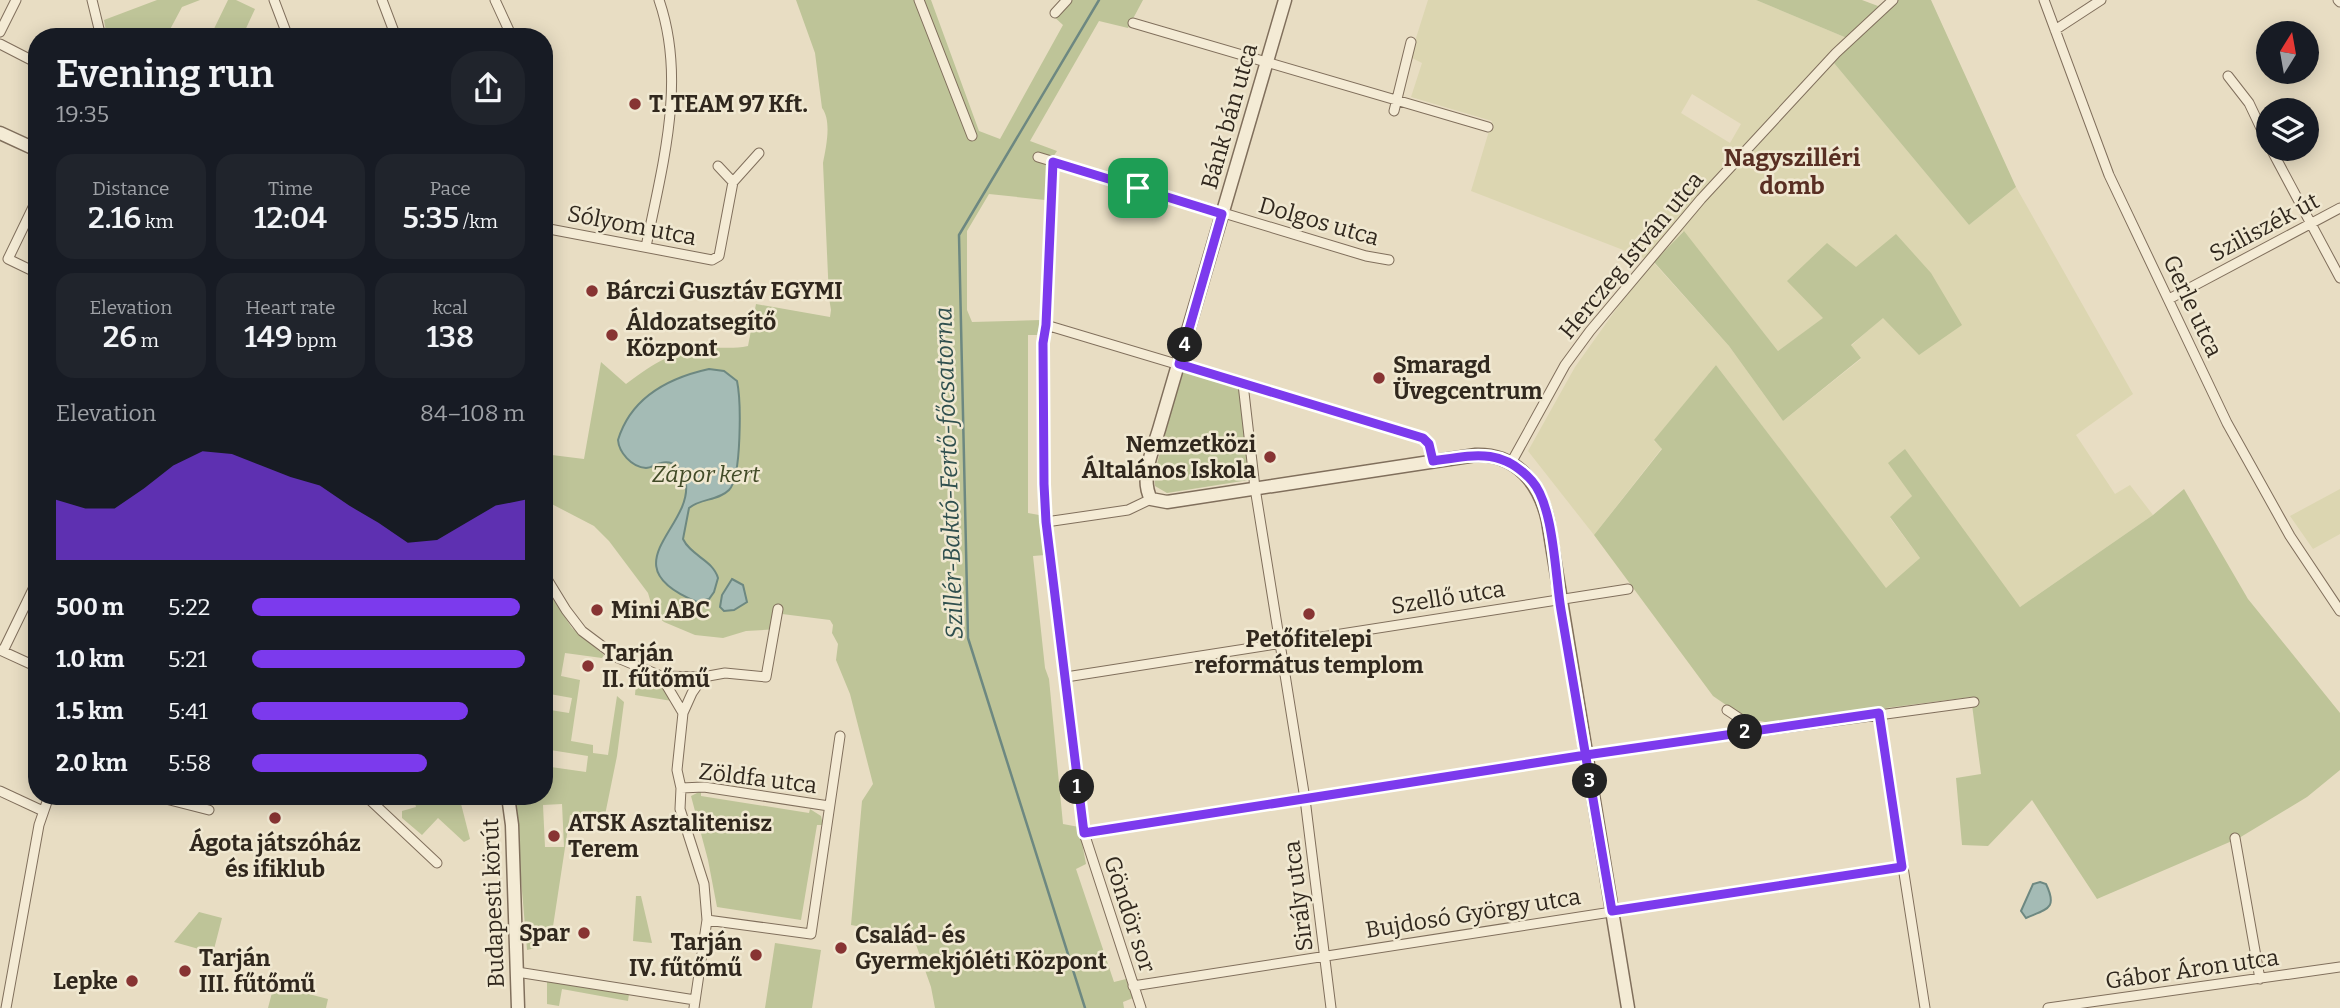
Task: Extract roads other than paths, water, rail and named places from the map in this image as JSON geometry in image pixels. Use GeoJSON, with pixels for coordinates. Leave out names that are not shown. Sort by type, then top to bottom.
{"type":"FeatureCollection","features":[{"type":"Feature","properties":{"kind":"street"},"geometry":{"type":"LineString","coordinates":[[0,32],[16,0]]}},
{"type":"Feature","properties":{"kind":"street"},"geometry":{"type":"LineString","coordinates":[[92,0],[99,28]]}},
{"type":"Feature","properties":{"kind":"street"},"geometry":{"type":"LineString","coordinates":[[274,0],[285,28]]}},
{"type":"Feature","properties":{"kind":"street"},"geometry":{"type":"LineString","coordinates":[[382,0],[393,28]]}},
{"type":"Feature","properties":{"kind":"street"},"geometry":{"type":"LineString","coordinates":[[495,0],[508,28]]}},
{"type":"Feature","properties":{"kind":"street"},"geometry":{"type":"LineString","coordinates":[[646,247],[673,89],[670,48],[659,0]]}},
{"type":"Feature","properties":{"kind":"street"},"geometry":{"type":"LineString","coordinates":[[919,0],[972,136]]}},
{"type":"Feature","properties":{"kind":"street"},"geometry":{"type":"LineString","coordinates":[[1055,13],[1067,0]]}},
{"type":"Feature","properties":{"kind":"street","name":"Bánk bán utca"},"geometry":{"type":"LineString","coordinates":[[1151,499],[1146,489],[1146,476],[1285,0]]}},
{"type":"Feature","properties":{"kind":"street","name":"Herczeg István utca"},"geometry":{"type":"LineString","coordinates":[[1511,463],[1565,365],[1590,331],[1710,189],[1836,53],[1893,0]]}},
{"type":"Feature","properties":{"kind":"street","name":"Gerle utca"},"geometry":{"type":"LineString","coordinates":[[2044,0],[2109,175],[2227,423],[2290,536],[2340,611]]}},
{"type":"Feature","properties":{"kind":"street"},"geometry":{"type":"LineString","coordinates":[[2055,30],[2101,0]]}},
{"type":"Feature","properties":{"kind":"street"},"geometry":{"type":"LineString","coordinates":[[1133,23],[1488,127]]}},
{"type":"Feature","properties":{"kind":"street"},"geometry":{"type":"LineString","coordinates":[[1394,111],[1410,42]]}},
{"type":"Feature","properties":{"kind":"street"},"geometry":{"type":"LineString","coordinates":[[0,44],[28,58]]}},
{"type":"Feature","properties":{"kind":"street"},"geometry":{"type":"LineString","coordinates":[[2228,76],[2249,103],[2256,118]]}},
{"type":"Feature","properties":{"kind":"street"},"geometry":{"type":"LineString","coordinates":[[0,133],[28,146]]}},
{"type":"Feature","properties":{"kind":"street"},"geometry":{"type":"LineString","coordinates":[[718,166],[733,182],[759,153]]}},
{"type":"Feature","properties":{"kind":"street","name":"Dolgos utca"},"geometry":{"type":"LineString","coordinates":[[1038,157],[1222,214],[1366,256],[1389,260]]}},
{"type":"Feature","properties":{"kind":"street"},"geometry":{"type":"LineString","coordinates":[[2277,161],[2340,278]]}},
{"type":"Feature","properties":{"kind":"street","name":"Göndör sor"},"geometry":{"type":"LineString","coordinates":[[1053,162],[1043,343],[1046,522],[1084,833],[1141,1008]]}},
{"type":"Feature","properties":{"kind":"street","name":"Sólyom utca"},"geometry":{"type":"LineString","coordinates":[[553,230],[716,259],[719,256],[733,182]]}},
{"type":"Feature","properties":{"kind":"street","name":"Sziliszék út"},"geometry":{"type":"LineString","coordinates":[[2169,299],[2340,208]]}},
{"type":"Feature","properties":{"kind":"street"},"geometry":{"type":"LineString","coordinates":[[28,215],[4,258],[28,269]]}},
{"type":"Feature","properties":{"kind":"street"},"geometry":{"type":"LineString","coordinates":[[1046,325],[1423,438],[1429,444],[1433,461]]}},
{"type":"Feature","properties":{"kind":"street","name":"Sirály utca"},"geometry":{"type":"LineString","coordinates":[[1243,384],[1255,488],[1305,799],[1331,1008]]}},
{"type":"Feature","properties":{"kind":"street"},"geometry":{"type":"LineString","coordinates":[[1046,522],[1128,510],[1151,499],[1167,502],[1433,461],[1483,455],[1511,463],[1534,484],[1544,502],[1628,1008]]}},
{"type":"Feature","properties":{"kind":"street"},"geometry":{"type":"LineString","coordinates":[[553,589],[582,631],[618,658],[661,676],[703,677],[726,673],[766,677],[778,609]]}},
{"type":"Feature","properties":{"kind":"street","name":"Szellő utca"},"geometry":{"type":"LineString","coordinates":[[1066,677],[1629,589]]}},
{"type":"Feature","properties":{"kind":"street"},"geometry":{"type":"LineString","coordinates":[[28,598],[1,651],[28,663]]}},
{"type":"Feature","properties":{"kind":"street"},"geometry":{"type":"LineString","coordinates":[[661,676],[683,713]]}},
{"type":"Feature","properties":{"kind":"street","name":"Zöldfa utca"},"geometry":{"type":"LineString","coordinates":[[517,972],[694,1004],[707,920],[704,884],[680,809],[681,788],[677,770],[683,713],[703,677]]}},
{"type":"Feature","properties":{"kind":"street"},"geometry":{"type":"LineString","coordinates":[[1084,833],[1749,731],[1974,702]]}},
{"type":"Feature","properties":{"kind":"street"},"geometry":{"type":"LineString","coordinates":[[1727,710],[1745,722],[1749,731]]}},
{"type":"Feature","properties":{"kind":"street"},"geometry":{"type":"LineString","coordinates":[[1879,713],[1925,1008]]}},
{"type":"Feature","properties":{"kind":"street"},"geometry":{"type":"LineString","coordinates":[[707,920],[811,934],[840,736]]}},
{"type":"Feature","properties":{"kind":"street","name":"Zöldfa utca"},"geometry":{"type":"LineString","coordinates":[[681,788],[704,786],[829,806]]}},
{"type":"Feature","properties":{"kind":"street"},"geometry":{"type":"LineString","coordinates":[[0,791],[28,804]]}},
{"type":"Feature","properties":{"kind":"street"},"geometry":{"type":"LineString","coordinates":[[30,805],[43,811]]}},
{"type":"Feature","properties":{"kind":"street"},"geometry":{"type":"LineString","coordinates":[[6,1008],[45,805]]}},
{"type":"Feature","properties":{"kind":"street"},"geometry":{"type":"LineString","coordinates":[[189,805],[209,810]]}},
{"type":"Feature","properties":{"kind":"street"},"geometry":{"type":"LineString","coordinates":[[375,805],[437,863]]}},
{"type":"Feature","properties":{"kind":"street","name":"Budapesti körút"},"geometry":{"type":"LineString","coordinates":[[509,805],[518,1008]]}},
{"type":"Feature","properties":{"kind":"street"},"geometry":{"type":"LineString","coordinates":[[2235,838],[2260,978]]}},
{"type":"Feature","properties":{"kind":"street","name":"Bujdosó György utca"},"geometry":{"type":"LineString","coordinates":[[1133,986],[1902,867]]}},
{"type":"Feature","properties":{"kind":"street","name":"Gábor Áron utca"},"geometry":{"type":"LineString","coordinates":[[2048,1008],[2340,967]]}},
{"type":"Feature","properties":{"kind":"water"},"geometry":{"type":"Polygon","coordinates":[[[709,369],[724,371],[737,381],[739,438],[736,470],[729,490],[689,508],[683,539],[691,550],[712,567],[718,578],[709,599],[697,602],[671,588],[659,575],[656,561],[660,546],[684,501],[686,484],[683,475],[678,467],[666,462],[646,468],[635,465],[623,454],[618,440],[632,412],[653,392],[679,378],[709,369]]]}},
{"type":"Feature","properties":{"kind":"water"},"geometry":{"type":"Polygon","coordinates":[[[732,579],[743,585],[747,602],[734,610],[724,611],[720,607],[722,595],[732,579]]]}},
{"type":"Feature","properties":{"kind":"water"},"geometry":{"type":"Polygon","coordinates":[[[2033,884],[2046,884],[2050,903],[2045,910],[2026,918],[2021,911],[2033,884]]]}},
{"type":"Feature","properties":{"kind":"waterway","name":"Szillér-Baktó-Fertő-főcsatorna"},"geometry":{"type":"LineString","coordinates":[[1085,1008],[968,638],[959,235],[1099,0]]}},
{"type":"Feature","properties":{"kind":"place","name":"T. TEAM 97 Kft."},"geometry":{"type":"Point","coordinates":[635,104]}},
{"type":"Feature","properties":{"kind":"place","name":"Bárczi Gusztáv EGYMI"},"geometry":{"type":"Point","coordinates":[592,291]}},
{"type":"Feature","properties":{"kind":"place","name":"Áldozatsegítő Központ"},"geometry":{"type":"Point","coordinates":[612,335]}},
{"type":"Feature","properties":{"kind":"place","name":"Smaragd Üvegcentrum"},"geometry":{"type":"Point","coordinates":[1379,378]}},
{"type":"Feature","properties":{"kind":"place","name":"Nemzetközi Általános Iskola"},"geometry":{"type":"Point","coordinates":[1270,457]}},
{"type":"Feature","properties":{"kind":"place","name":"Mini ABC"},"geometry":{"type":"Point","coordinates":[597,610]}},
{"type":"Feature","properties":{"kind":"place","name":"Petőfitelepi református templom"},"geometry":{"type":"Point","coordinates":[1309,614]}},
{"type":"Feature","properties":{"kind":"place","name":"Tarján II. fűtőmű"},"geometry":{"type":"Point","coordinates":[588,666]}},
{"type":"Feature","properties":{"kind":"place","name":"Ágota játszóház és ifiklub"},"geometry":{"type":"Point","coordinates":[275,818]}},
{"type":"Feature","properties":{"kind":"place","name":"ATSK Asztalitenisz Terem"},"geometry":{"type":"Point","coordinates":[554,836]}},
{"type":"Feature","properties":{"kind":"place","name":"Spar"},"geometry":{"type":"Point","coordinates":[584,933]}},
{"type":"Feature","properties":{"kind":"place","name":"Család- és Gyermekjóléti Központ"},"geometry":{"type":"Point","coordinates":[841,948]}},
{"type":"Feature","properties":{"kind":"place","name":"Tarján IV. fűtőmű"},"geometry":{"type":"Point","coordinates":[756,955]}},
{"type":"Feature","properties":{"kind":"place","name":"Tarján III. fűtőmű"},"geometry":{"type":"Point","coordinates":[185,971]}},
{"type":"Feature","properties":{"kind":"place","name":"Lepke"},"geometry":{"type":"Point","coordinates":[132,981]}},
{"type":"Feature","properties":{"kind":"district","name":"Nagyszilléri domb"},"geometry":{"type":"Point","coordinates":[1792,172]}},
{"type":"Feature","properties":{"kind":"park label","name":"Zápor kert"},"geometry":{"type":"Point","coordinates":[706,474]}}]}
